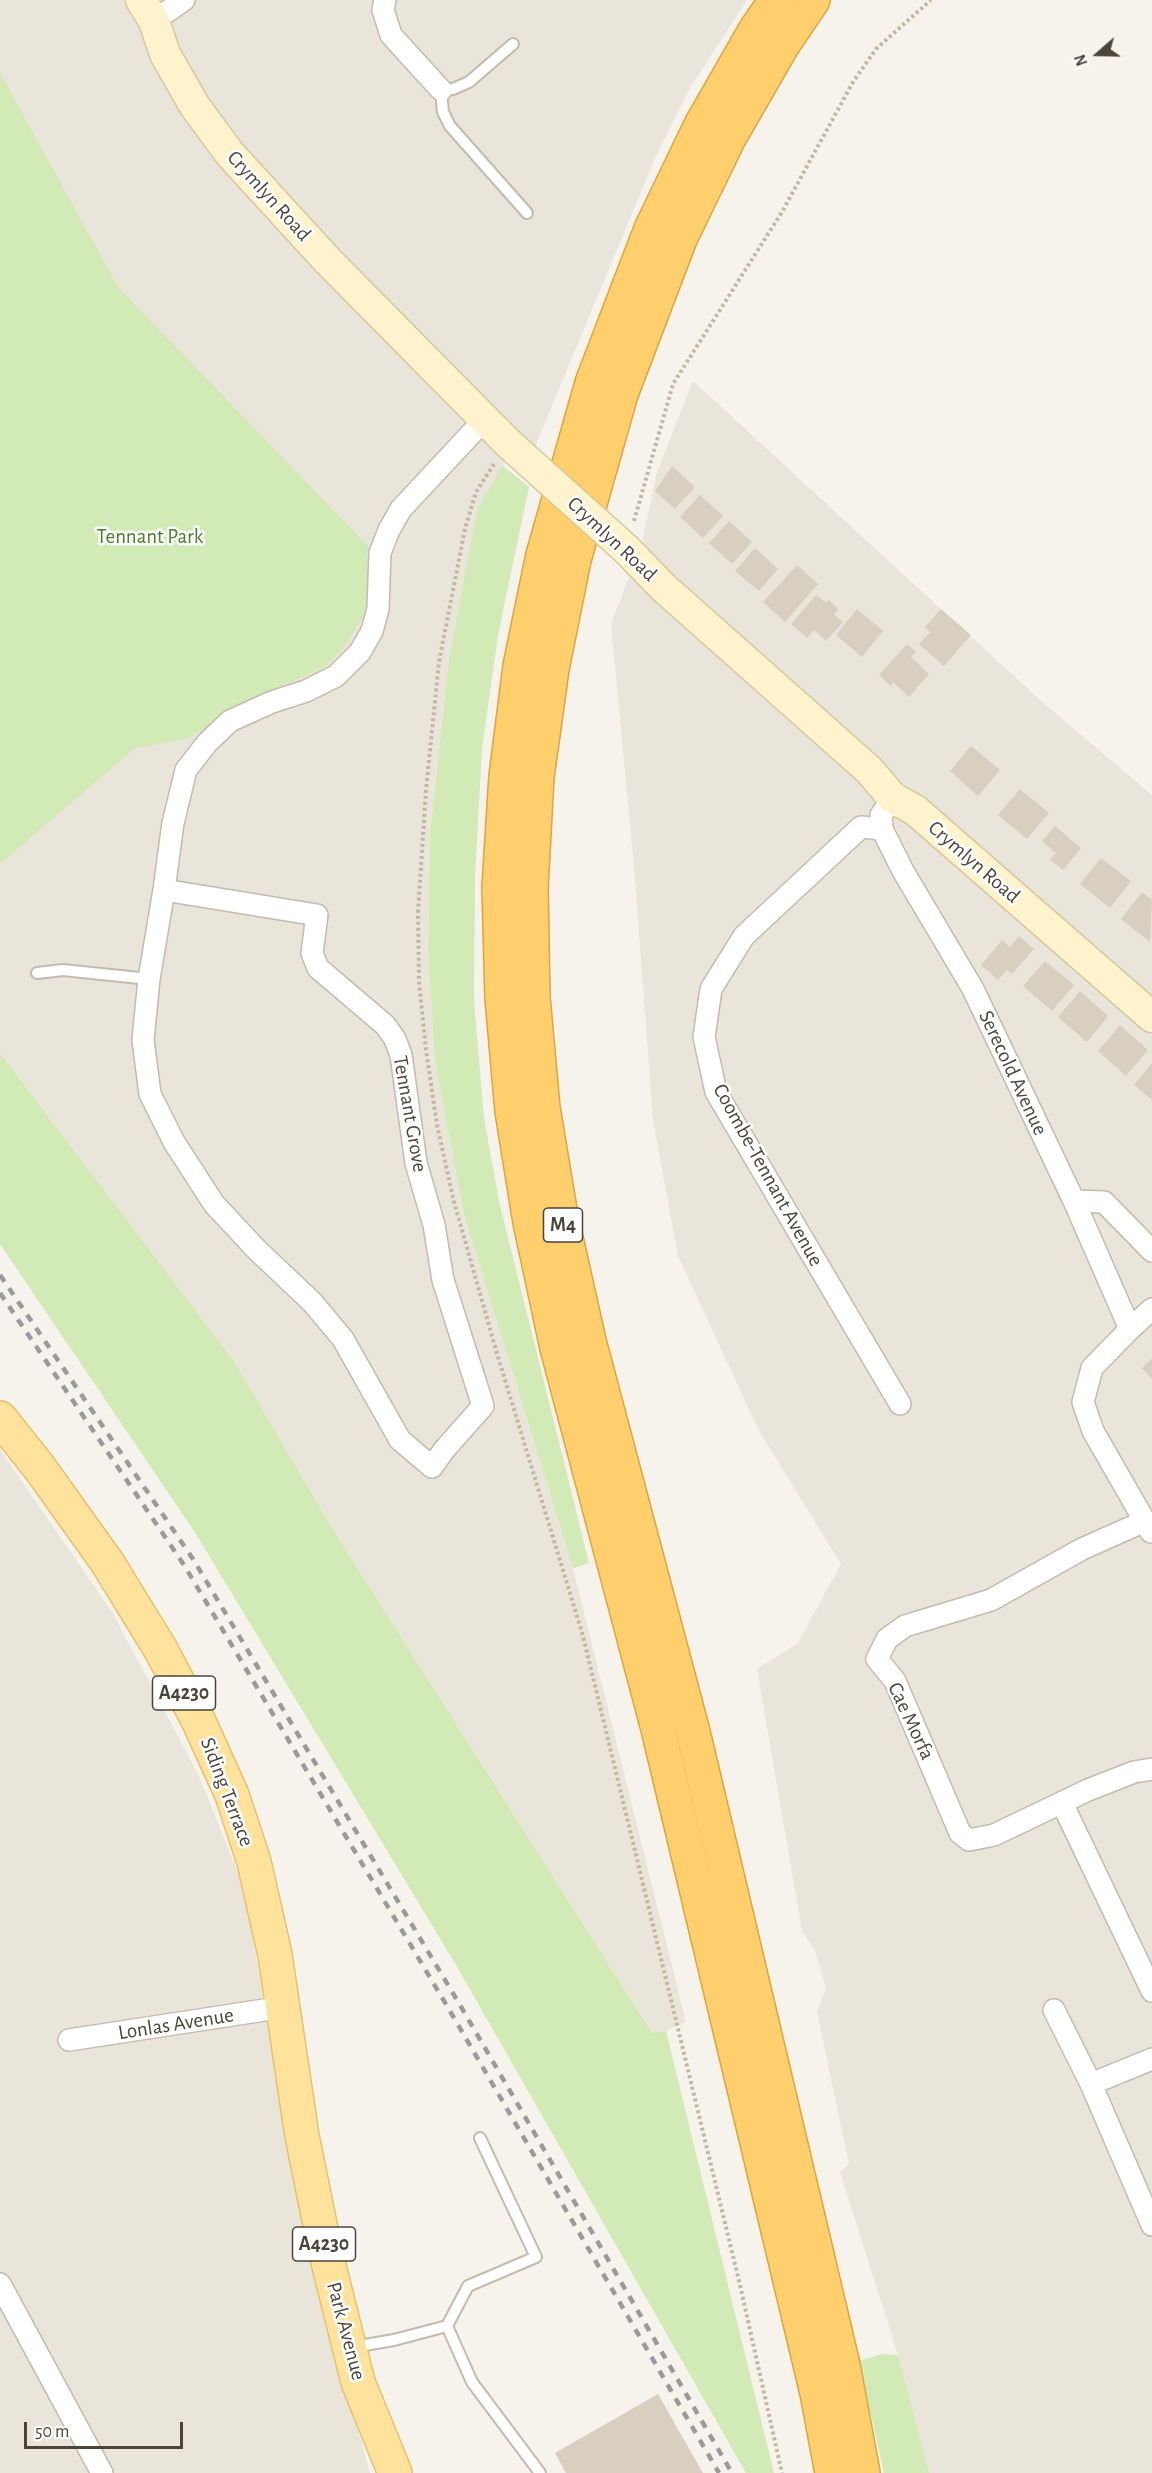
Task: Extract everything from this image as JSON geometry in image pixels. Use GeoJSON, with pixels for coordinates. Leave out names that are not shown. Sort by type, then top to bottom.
{"type":"FeatureCollection","features":[{"type":"Feature","properties":{"kind":"highway","name":"M4"},"geometry":{"type":"LineString","coordinates":[[776,0],[756,29],[701,125],[651,229],[592,383],[543,555],[520,666],[506,776],[499,886],[502,998],[512,1111],[537,1256],[557,1348],[658,1729],[814,2381],[832,2473]]}},
{"type":"Feature","properties":{"kind":"highway","name":"M4"},"geometry":{"type":"LineString","coordinates":[[813,0],[782,46],[729,138],[680,239],[621,394],[574,560],[552,669],[537,777],[531,898],[533,997],[543,1108],[561,1216],[589,1341],[693,1732],[843,2365],[863,2473]]}},
{"type":"Feature","properties":{"kind":"main road","name":"Siding Terrace"},"geometry":{"type":"LineString","coordinates":[[0,1418],[39,1467],[107,1562],[161,1650],[199,1722],[232,1795],[254,1862],[284,2007]]}},
{"type":"Feature","properties":{"kind":"main road","name":"Park Avenue"},"geometry":{"type":"LineString","coordinates":[[284,2007],[302,2136],[326,2254],[358,2382],[395,2473]]}},
{"type":"Feature","properties":{"kind":"street"},"geometry":{"type":"LineString","coordinates":[[147,11],[184,0]]}},
{"type":"Feature","properties":{"kind":"street"},"geometry":{"type":"LineString","coordinates":[[385,0],[383,10],[391,35],[441,90]]}},
{"type":"Feature","properties":{"kind":"street","name":"Crymlyn Road"},"geometry":{"type":"LineString","coordinates":[[147,11],[165,54],[194,105],[231,154],[328,261],[484,420],[626,549],[664,588],[869,770],[893,798],[915,810],[1152,1017]]}},
{"type":"Feature","properties":{"kind":"street"},"geometry":{"type":"LineString","coordinates":[[164,890],[173,823],[186,771],[207,743],[230,721],[273,702],[306,691],[336,676],[360,652],[372,632],[378,609],[380,553],[388,530],[401,509],[484,420]]}},
{"type":"Feature","properties":{"kind":"street"},"geometry":{"type":"LineString","coordinates":[[882,829],[881,815],[893,798]]}},
{"type":"Feature","properties":{"kind":"street","name":"Coombe-Tennant Avenue"},"geometry":{"type":"LineString","coordinates":[[882,829],[861,828],[744,936],[711,988],[704,1037],[716,1092],[900,1404]]}},
{"type":"Feature","properties":{"kind":"street","name":"Serecold Avenue"},"geometry":{"type":"LineString","coordinates":[[882,829],[903,871],[973,989],[1074,1201],[1130,1329]]}},
{"type":"Feature","properties":{"kind":"street","name":"Tennant Grove"},"geometry":{"type":"LineString","coordinates":[[164,890],[317,915],[312,953],[318,968],[385,1024],[395,1039],[401,1055],[416,1162],[434,1225],[443,1280],[483,1406],[432,1467],[400,1440],[343,1339],[312,1302],[257,1250],[214,1204],[174,1142],[150,1094],[143,1040],[149,979],[164,890]]}},
{"type":"Feature","properties":{"kind":"street"},"geometry":{"type":"LineString","coordinates":[[1074,1201],[1104,1202],[1152,1251]]}},
{"type":"Feature","properties":{"kind":"street"},"geometry":{"type":"LineString","coordinates":[[1130,1329],[1152,1309]]}},
{"type":"Feature","properties":{"kind":"street","name":"Cae Morfa"},"geometry":{"type":"LineString","coordinates":[[1130,1329],[1092,1368],[1083,1402],[1093,1431],[1149,1528],[1082,1549],[991,1600],[905,1626],[887,1639],[877,1659],[895,1681],[960,1833],[969,1840],[994,1835],[1134,1772],[1152,1769]]}},
{"type":"Feature","properties":{"kind":"street"},"geometry":{"type":"LineString","coordinates":[[1062,1803],[1152,1991]]}},
{"type":"Feature","properties":{"kind":"street","name":"Lonlas Avenue"},"geometry":{"type":"LineString","coordinates":[[69,2040],[284,2007]]}},
{"type":"Feature","properties":{"kind":"street"},"geometry":{"type":"LineString","coordinates":[[1054,2010],[1091,2084],[1152,2225]]}},
{"type":"Feature","properties":{"kind":"street"},"geometry":{"type":"LineString","coordinates":[[1091,2084],[1152,2059]]}},
{"type":"Feature","properties":{"kind":"street"},"geometry":{"type":"LineString","coordinates":[[0,2284],[102,2473]]}},
{"type":"Feature","properties":{"kind":"lane"},"geometry":{"type":"LineString","coordinates":[[513,44],[468,82],[453,89],[441,90],[442,112],[450,126],[527,213]]}},
{"type":"Feature","properties":{"kind":"lane"},"geometry":{"type":"LineString","coordinates":[[37,973],[63,970],[149,979]]}},
{"type":"Feature","properties":{"kind":"lane"},"geometry":{"type":"LineString","coordinates":[[350,2347],[394,2340],[447,2326],[468,2286],[536,2257],[480,2138]]}},
{"type":"Feature","properties":{"kind":"lane"},"geometry":{"type":"LineString","coordinates":[[447,2326],[472,2382],[540,2473]]}},
{"type":"Feature","properties":{"kind":"path"},"geometry":{"type":"LineString","coordinates":[[626,549],[674,384],[782,212],[853,82],[876,50],[931,0]]}},
{"type":"Feature","properties":{"kind":"shaded area"},"geometry":{"type":"Polygon","coordinates":[[[0,0],[747,0],[690,88],[655,158],[535,447],[502,465],[477,510],[449,658],[430,834],[428,951],[435,1061],[464,1214],[573,1568],[686,2022],[666,2031],[652,2033],[332,1528],[234,1361],[0,1053],[0,0]]]}},
{"type":"Feature","properties":{"kind":"shaded area"},"geometry":{"type":"Polygon","coordinates":[[[693,381],[1040,700],[1152,795],[1152,2473],[928,2473],[898,2355],[840,2172],[849,2164],[817,2012],[826,1987],[814,1949],[802,1931],[757,1669],[798,1643],[841,1564],[758,1429],[678,1256],[653,1120],[634,867],[611,624],[642,543],[657,472],[693,381]]]}},
{"type":"Feature","properties":{"kind":"shaded area"},"geometry":{"type":"Polygon","coordinates":[[[0,1450],[112,1612],[199,1776],[244,1888],[283,2111],[321,2298],[370,2473],[0,2473],[0,1450]]]}},
{"type":"Feature","properties":{"kind":"green space","name":"Tennant Park"},"geometry":{"type":"Polygon","coordinates":[[[0,73],[118,287],[371,549],[370,588],[366,612],[343,649],[324,668],[232,707],[204,730],[186,739],[135,748],[0,864],[0,73]]]}},
{"type":"Feature","properties":{"kind":"green space"},"geometry":{"type":"Polygon","coordinates":[[[502,465],[529,487],[498,635],[482,749],[475,876],[474,1000],[484,1118],[499,1201],[589,1563],[573,1568],[464,1214],[435,1061],[428,951],[430,834],[449,658],[477,510],[502,465]]]}},
{"type":"Feature","properties":{"kind":"green space"},"geometry":{"type":"Polygon","coordinates":[[[0,1053],[234,1361],[332,1528],[652,2033],[666,2031],[774,2473],[746,2473],[456,1965],[196,1534],[0,1244],[0,1053]]]}},
{"type":"Feature","properties":{"kind":"green space"},"geometry":{"type":"Polygon","coordinates":[[[882,2354],[898,2355],[929,2473],[884,2473],[859,2361],[882,2354]]]}},
{"type":"Feature","properties":{"kind":"building"},"geometry":{"type":"Polygon","coordinates":[[[672,466],[695,487],[675,509],[655,491],[672,466]]]}},
{"type":"Feature","properties":{"kind":"building"},"geometry":{"type":"Polygon","coordinates":[[[700,495],[723,516],[703,538],[680,517],[700,495]]]}},
{"type":"Feature","properties":{"kind":"building"},"geometry":{"type":"Polygon","coordinates":[[[729,521],[752,542],[732,564],[709,543],[729,521]]]}},
{"type":"Feature","properties":{"kind":"building"},"geometry":{"type":"Polygon","coordinates":[[[755,548],[778,569],[759,591],[735,571],[755,548]]]}},
{"type":"Feature","properties":{"kind":"building"},"geometry":{"type":"Polygon","coordinates":[[[797,565],[818,584],[785,622],[763,602],[797,565]]]}},
{"type":"Feature","properties":{"kind":"building"},"geometry":{"type":"Polygon","coordinates":[[[816,595],[826,603],[829,600],[838,609],[834,614],[843,622],[826,641],[814,630],[807,638],[791,624],[816,595]]]}},
{"type":"Feature","properties":{"kind":"building"},"geometry":{"type":"Polygon","coordinates":[[[857,609],[883,631],[862,657],[836,635],[857,609]]]}},
{"type":"Feature","properties":{"kind":"building"},"geometry":{"type":"Polygon","coordinates":[[[941,609],[971,635],[944,666],[919,644],[930,632],[925,627],[941,609]]]}},
{"type":"Feature","properties":{"kind":"building"},"geometry":{"type":"Polygon","coordinates":[[[907,644],[916,652],[911,657],[929,674],[909,697],[893,682],[891,686],[879,675],[907,644]]]}},
{"type":"Feature","properties":{"kind":"building"},"geometry":{"type":"Polygon","coordinates":[[[971,746],[1000,770],[978,796],[950,771],[971,746]]]}},
{"type":"Feature","properties":{"kind":"building"},"geometry":{"type":"Polygon","coordinates":[[[1020,789],[1049,813],[1027,839],[998,815],[1020,789]]]}},
{"type":"Feature","properties":{"kind":"building"},"geometry":{"type":"Polygon","coordinates":[[[1055,826],[1081,848],[1063,870],[1050,860],[1056,853],[1042,841],[1055,826]]]}},
{"type":"Feature","properties":{"kind":"building"},"geometry":{"type":"Polygon","coordinates":[[[1101,858],[1131,881],[1110,908],[1080,884],[1101,858]]]}},
{"type":"Feature","properties":{"kind":"building"},"geometry":{"type":"Polygon","coordinates":[[[1142,892],[1152,900],[1150,942],[1121,919],[1142,892]]]}},
{"type":"Feature","properties":{"kind":"building"},"geometry":{"type":"Polygon","coordinates":[[[1019,936],[1034,949],[1012,974],[1007,970],[998,980],[981,965],[1002,940],[1010,947],[1019,936]]]}},
{"type":"Feature","properties":{"kind":"building"},"geometry":{"type":"Polygon","coordinates":[[[1045,961],[1074,985],[1052,1011],[1023,986],[1045,961]]]}},
{"type":"Feature","properties":{"kind":"building"},"geometry":{"type":"Polygon","coordinates":[[[1080,991],[1108,1016],[1087,1042],[1058,1017],[1080,991]]]}},
{"type":"Feature","properties":{"kind":"building"},"geometry":{"type":"Polygon","coordinates":[[[1120,1025],[1148,1050],[1126,1076],[1098,1051],[1120,1025]]]}},
{"type":"Feature","properties":{"kind":"building"},"geometry":{"type":"Polygon","coordinates":[[[1152,1063],[1152,1100],[1134,1085],[1152,1063]]]}},
{"type":"Feature","properties":{"kind":"building"},"geometry":{"type":"Polygon","coordinates":[[[1152,1358],[1152,1379],[1142,1368],[1152,1358]]]}},
{"type":"Feature","properties":{"kind":"building"},"geometry":{"type":"Polygon","coordinates":[[[658,2394],[703,2473],[566,2473],[555,2453],[658,2394]]]}},
{"type":"Feature","properties":{"kind":"railway"},"geometry":{"type":"LineString","coordinates":[[0,1275],[193,1559],[460,2005],[732,2473]]}},
{"type":"Feature","properties":{"kind":"railway"},"geometry":{"type":"LineString","coordinates":[[0,1293],[184,1565],[450,2011],[719,2473]]}}]}
